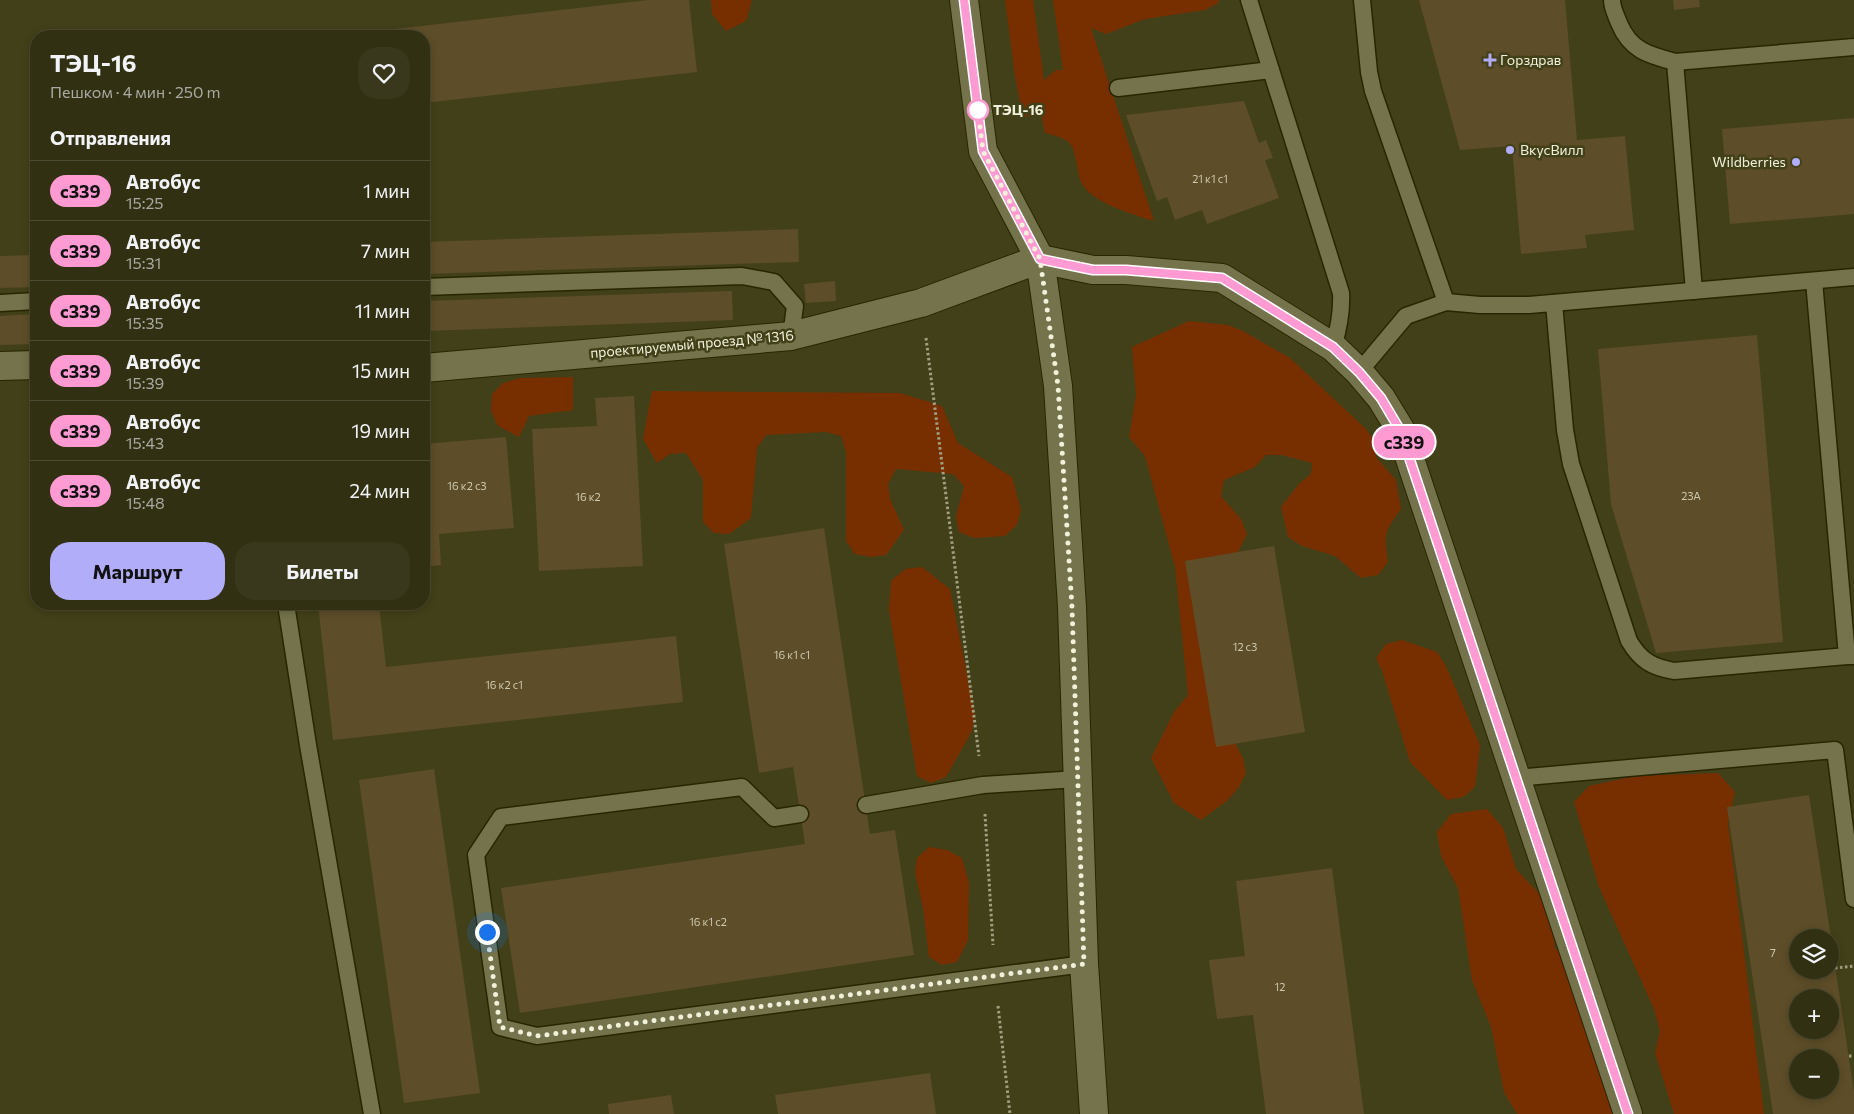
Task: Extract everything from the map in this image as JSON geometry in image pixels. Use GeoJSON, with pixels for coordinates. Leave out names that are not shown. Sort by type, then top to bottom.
{"type":"FeatureCollection","features":[{"type":"Feature","properties":{"kind":"street"},"geometry":{"type":"LineString","coordinates":[[964,0],[983,151],[1040,259],[1058,386],[1072,607],[1084,964],[1094,1114]]}},
{"type":"Feature","properties":{"kind":"street"},"geometry":{"type":"LineString","coordinates":[[1040,259],[1093,270],[1126,270],[1222,278],[1333,347],[1359,372],[1381,398],[1400,430],[1628,1114]]}},
{"type":"Feature","properties":{"kind":"street","name":"проектируемый проезд № 1316"},"geometry":{"type":"LineString","coordinates":[[430,367],[791,336],[921,303],[1040,259]]}},
{"type":"Feature","properties":{"kind":"street"},"geometry":{"type":"LineString","coordinates":[[0,366],[30,365]]}},
{"type":"Feature","properties":{"kind":"lane"},"geometry":{"type":"LineString","coordinates":[[1249,0],[1341,293],[1342,310],[1339,330],[1333,347]]}},
{"type":"Feature","properties":{"kind":"lane"},"geometry":{"type":"LineString","coordinates":[[1362,0],[1369,72],[1373,91],[1446,302]]}},
{"type":"Feature","properties":{"kind":"lane"},"geometry":{"type":"LineString","coordinates":[[1612,0],[1612,6],[1624,34],[1636,47],[1650,56],[1675,62],[1854,47]]}},
{"type":"Feature","properties":{"kind":"lane"},"geometry":{"type":"LineString","coordinates":[[1675,62],[1694,291]]}},
{"type":"Feature","properties":{"kind":"lane"},"geometry":{"type":"LineString","coordinates":[[1118,88],[1271,70]]}},
{"type":"Feature","properties":{"kind":"lane"},"geometry":{"type":"LineString","coordinates":[[430,287],[742,276],[774,282],[794,306],[791,336]]}},
{"type":"Feature","properties":{"kind":"lane"},"geometry":{"type":"LineString","coordinates":[[1359,372],[1406,316],[1446,302],[1504,305],[1554,303],[1854,277]]}},
{"type":"Feature","properties":{"kind":"lane"},"geometry":{"type":"LineString","coordinates":[[1554,303],[1571,464],[1629,642],[1637,654],[1649,664],[1674,671],[1850,656],[1814,281]]}},
{"type":"Feature","properties":{"kind":"lane"},"geometry":{"type":"LineString","coordinates":[[0,303],[30,301]]}},
{"type":"Feature","properties":{"kind":"lane"},"geometry":{"type":"LineString","coordinates":[[287,610],[308,745],[372,1114]]}},
{"type":"Feature","properties":{"kind":"lane"},"geometry":{"type":"LineString","coordinates":[[1515,778],[1835,750],[1854,899]]}},
{"type":"Feature","properties":{"kind":"lane"},"geometry":{"type":"LineString","coordinates":[[866,805],[983,785],[1078,779]]}},
{"type":"Feature","properties":{"kind":"lane"},"geometry":{"type":"LineString","coordinates":[[800,814],[774,818],[742,787],[501,817],[476,855],[500,1027],[537,1036],[1084,964]]}},
{"type":"Feature","properties":{"kind":"path"},"geometry":{"type":"LineString","coordinates":[[921,303],[983,785],[995,977],[1010,1114]]}},
{"type":"Feature","properties":{"kind":"path"},"geometry":{"type":"LineString","coordinates":[[1839,968],[1854,966]]}},
{"type":"Feature","properties":{"kind":"path"},"geometry":{"type":"LineString","coordinates":[[1849,1056],[1854,1056]]}},
{"type":"Feature","properties":{"kind":"shaded area"},"geometry":{"type":"Polygon","coordinates":[[[711,0],[752,0],[746,21],[726,31],[712,14],[711,0]]]}},
{"type":"Feature","properties":{"kind":"shaded area"},"geometry":{"type":"Polygon","coordinates":[[[1005,0],[1033,0],[1044,80],[1056,70],[1063,70],[1053,0],[1219,0],[1218,3],[1205,10],[1145,19],[1106,34],[1091,28],[1154,221],[1115,207],[1087,191],[1082,184],[1075,154],[1070,144],[1062,138],[1045,133],[1041,114],[1023,117],[1015,77],[1005,0]]]}},
{"type":"Feature","properties":{"kind":"shaded area"},"geometry":{"type":"Polygon","coordinates":[[[1189,321],[1228,325],[1243,331],[1290,358],[1365,428],[1375,441],[1376,457],[1396,480],[1401,509],[1388,528],[1386,545],[1388,562],[1378,575],[1361,578],[1335,556],[1302,546],[1288,537],[1281,507],[1299,484],[1311,474],[1312,463],[1282,455],[1266,455],[1255,467],[1224,480],[1221,496],[1241,519],[1247,534],[1233,562],[1228,730],[1243,758],[1246,773],[1239,787],[1228,800],[1201,820],[1174,803],[1151,758],[1174,712],[1188,695],[1175,567],[1145,456],[1129,437],[1136,395],[1132,347],[1189,321]]]}},
{"type":"Feature","properties":{"kind":"shaded area"},"geometry":{"type":"Polygon","coordinates":[[[573,377],[573,410],[529,416],[519,437],[498,426],[491,411],[492,394],[503,383],[520,378],[573,377]]]}},
{"type":"Feature","properties":{"kind":"shaded area"},"geometry":{"type":"Polygon","coordinates":[[[652,391],[900,393],[942,406],[958,443],[1012,477],[1021,510],[1017,525],[1005,536],[974,538],[959,532],[956,517],[964,486],[953,474],[896,469],[888,484],[890,499],[904,530],[886,555],[871,557],[855,554],[846,541],[846,452],[841,436],[826,432],[766,435],[757,448],[751,518],[729,534],[714,533],[703,522],[703,480],[686,453],[670,454],[657,463],[643,439],[652,391]]]}},
{"type":"Feature","properties":{"kind":"shaded area"},"geometry":{"type":"Polygon","coordinates":[[[922,567],[950,589],[975,715],[972,731],[946,777],[931,783],[917,776],[889,610],[891,581],[905,569],[922,567]]]}},
{"type":"Feature","properties":{"kind":"shaded area"},"geometry":{"type":"Polygon","coordinates":[[[1402,640],[1437,652],[1446,666],[1480,745],[1475,787],[1463,797],[1447,800],[1410,762],[1382,671],[1376,658],[1386,644],[1402,640]]]}},
{"type":"Feature","properties":{"kind":"shaded area"},"geometry":{"type":"Polygon","coordinates":[[[1718,773],[1735,792],[1728,823],[1764,1114],[1674,1114],[1655,1053],[1660,1031],[1654,1009],[1599,887],[1574,802],[1589,786],[1635,776],[1718,773]]]}},
{"type":"Feature","properties":{"kind":"shaded area"},"geometry":{"type":"Polygon","coordinates":[[[1487,809],[1503,828],[1516,869],[1548,903],[1555,948],[1572,964],[1615,1114],[1517,1114],[1504,1092],[1491,1027],[1472,980],[1458,888],[1441,856],[1437,832],[1451,814],[1487,809]]]}},
{"type":"Feature","properties":{"kind":"shaded area"},"geometry":{"type":"Polygon","coordinates":[[[929,847],[947,850],[962,858],[969,883],[968,940],[957,962],[942,965],[929,957],[923,908],[915,872],[917,858],[929,847]]]}},
{"type":"Feature","properties":{"kind":"building"},"geometry":{"type":"Polygon","coordinates":[[[648,0],[689,0],[697,72],[430,102],[430,30],[387,30],[648,0]]]}},
{"type":"Feature","properties":{"kind":"building"},"geometry":{"type":"Polygon","coordinates":[[[1419,0],[1565,0],[1577,140],[1625,136],[1634,230],[1585,235],[1587,248],[1521,254],[1512,146],[1460,150],[1419,0]]]}},
{"type":"Feature","properties":{"kind":"building"},"geometry":{"type":"Polygon","coordinates":[[[1673,0],[1699,0],[1700,7],[1674,10],[1673,0]]]}},
{"type":"Feature","properties":{"kind":"building"},"geometry":{"type":"Polygon","coordinates":[[[1244,101],[1259,143],[1266,140],[1273,158],[1265,160],[1279,198],[1207,224],[1202,210],[1175,220],[1167,197],[1157,201],[1126,115],[1244,101]]]}},
{"type":"Feature","properties":{"kind":"building"},"geometry":{"type":"Polygon","coordinates":[[[1854,118],[1854,214],[1730,224],[1722,129],[1854,118]]]}},
{"type":"Feature","properties":{"kind":"building"},"geometry":{"type":"Polygon","coordinates":[[[798,229],[799,262],[430,274],[430,242],[798,229]]]}},
{"type":"Feature","properties":{"kind":"building"},"geometry":{"type":"Polygon","coordinates":[[[30,255],[30,287],[0,288],[0,256],[30,255]]]}},
{"type":"Feature","properties":{"kind":"building"},"geometry":{"type":"Polygon","coordinates":[[[835,281],[836,301],[806,303],[804,284],[835,281]]]}},
{"type":"Feature","properties":{"kind":"building"},"geometry":{"type":"Polygon","coordinates":[[[732,291],[733,320],[430,331],[430,301],[732,291]]]}},
{"type":"Feature","properties":{"kind":"building"},"geometry":{"type":"Polygon","coordinates":[[[30,314],[30,344],[0,345],[0,316],[30,314]]]}},
{"type":"Feature","properties":{"kind":"building"},"geometry":{"type":"Polygon","coordinates":[[[1757,335],[1783,642],[1656,653],[1611,504],[1598,349],[1757,335]]]}},
{"type":"Feature","properties":{"kind":"building"},"geometry":{"type":"Polygon","coordinates":[[[634,396],[643,566],[539,571],[532,429],[597,426],[595,398],[634,396]]]}},
{"type":"Feature","properties":{"kind":"building"},"geometry":{"type":"Polygon","coordinates":[[[506,437],[514,528],[439,534],[441,565],[430,566],[430,443],[506,437]]]}},
{"type":"Feature","properties":{"kind":"building"},"geometry":{"type":"Polygon","coordinates":[[[824,528],[870,834],[895,830],[914,955],[520,1013],[501,888],[805,844],[793,767],[759,773],[724,544],[824,528]]]}},
{"type":"Feature","properties":{"kind":"building"},"geometry":{"type":"Polygon","coordinates":[[[1274,546],[1305,732],[1216,747],[1185,561],[1274,546]]]}},
{"type":"Feature","properties":{"kind":"building"},"geometry":{"type":"Polygon","coordinates":[[[319,610],[380,610],[386,667],[676,636],[683,702],[333,740],[319,610]]]}},
{"type":"Feature","properties":{"kind":"building"},"geometry":{"type":"Polygon","coordinates":[[[434,769],[480,1093],[404,1103],[359,780],[434,769]]]}},
{"type":"Feature","properties":{"kind":"building"},"geometry":{"type":"Polygon","coordinates":[[[1809,795],[1830,929],[1789,929],[1789,979],[1837,979],[1839,989],[1789,989],[1789,1039],[1839,1039],[1839,992],[1854,1092],[1854,1114],[1773,1114],[1727,807],[1809,795]]]}},
{"type":"Feature","properties":{"kind":"building"},"geometry":{"type":"Polygon","coordinates":[[[1332,868],[1364,1114],[1266,1114],[1253,1015],[1217,1019],[1209,960],[1245,956],[1236,881],[1332,868]]]}},
{"type":"Feature","properties":{"kind":"building"},"geometry":{"type":"Polygon","coordinates":[[[930,1073],[936,1114],[778,1114],[775,1095],[930,1073]]]}},
{"type":"Feature","properties":{"kind":"building"},"geometry":{"type":"Polygon","coordinates":[[[671,1095],[674,1114],[609,1114],[608,1104],[671,1095]]]}},
{"type":"Feature","properties":{"kind":"bus line","name":"с339"},"geometry":{"type":"LineString","coordinates":[[964,0],[983,151],[1040,259],[1093,270],[1126,270],[1222,278],[1333,347],[1359,372],[1381,398],[1400,430],[1628,1114]]}},
{"type":"Feature","properties":{"kind":"place","name":"Горздрав"},"geometry":{"type":"Point","coordinates":[1490,60]}},
{"type":"Feature","properties":{"kind":"place","name":"ТЭЦ-16"},"geometry":{"type":"Point","coordinates":[978,110]}},
{"type":"Feature","properties":{"kind":"place","name":"ВкусВилл"},"geometry":{"type":"Point","coordinates":[1510,150]}},
{"type":"Feature","properties":{"kind":"place","name":"Wildberries"},"geometry":{"type":"Point","coordinates":[1796,162]}},
{"type":"Feature","properties":{"kind":"route"},"geometry":{"type":"LineString","coordinates":[[487,932],[500,1027],[537,1036],[1084,964],[1072,607],[1058,386],[1040,259],[983,151],[978,110]]}}]}
